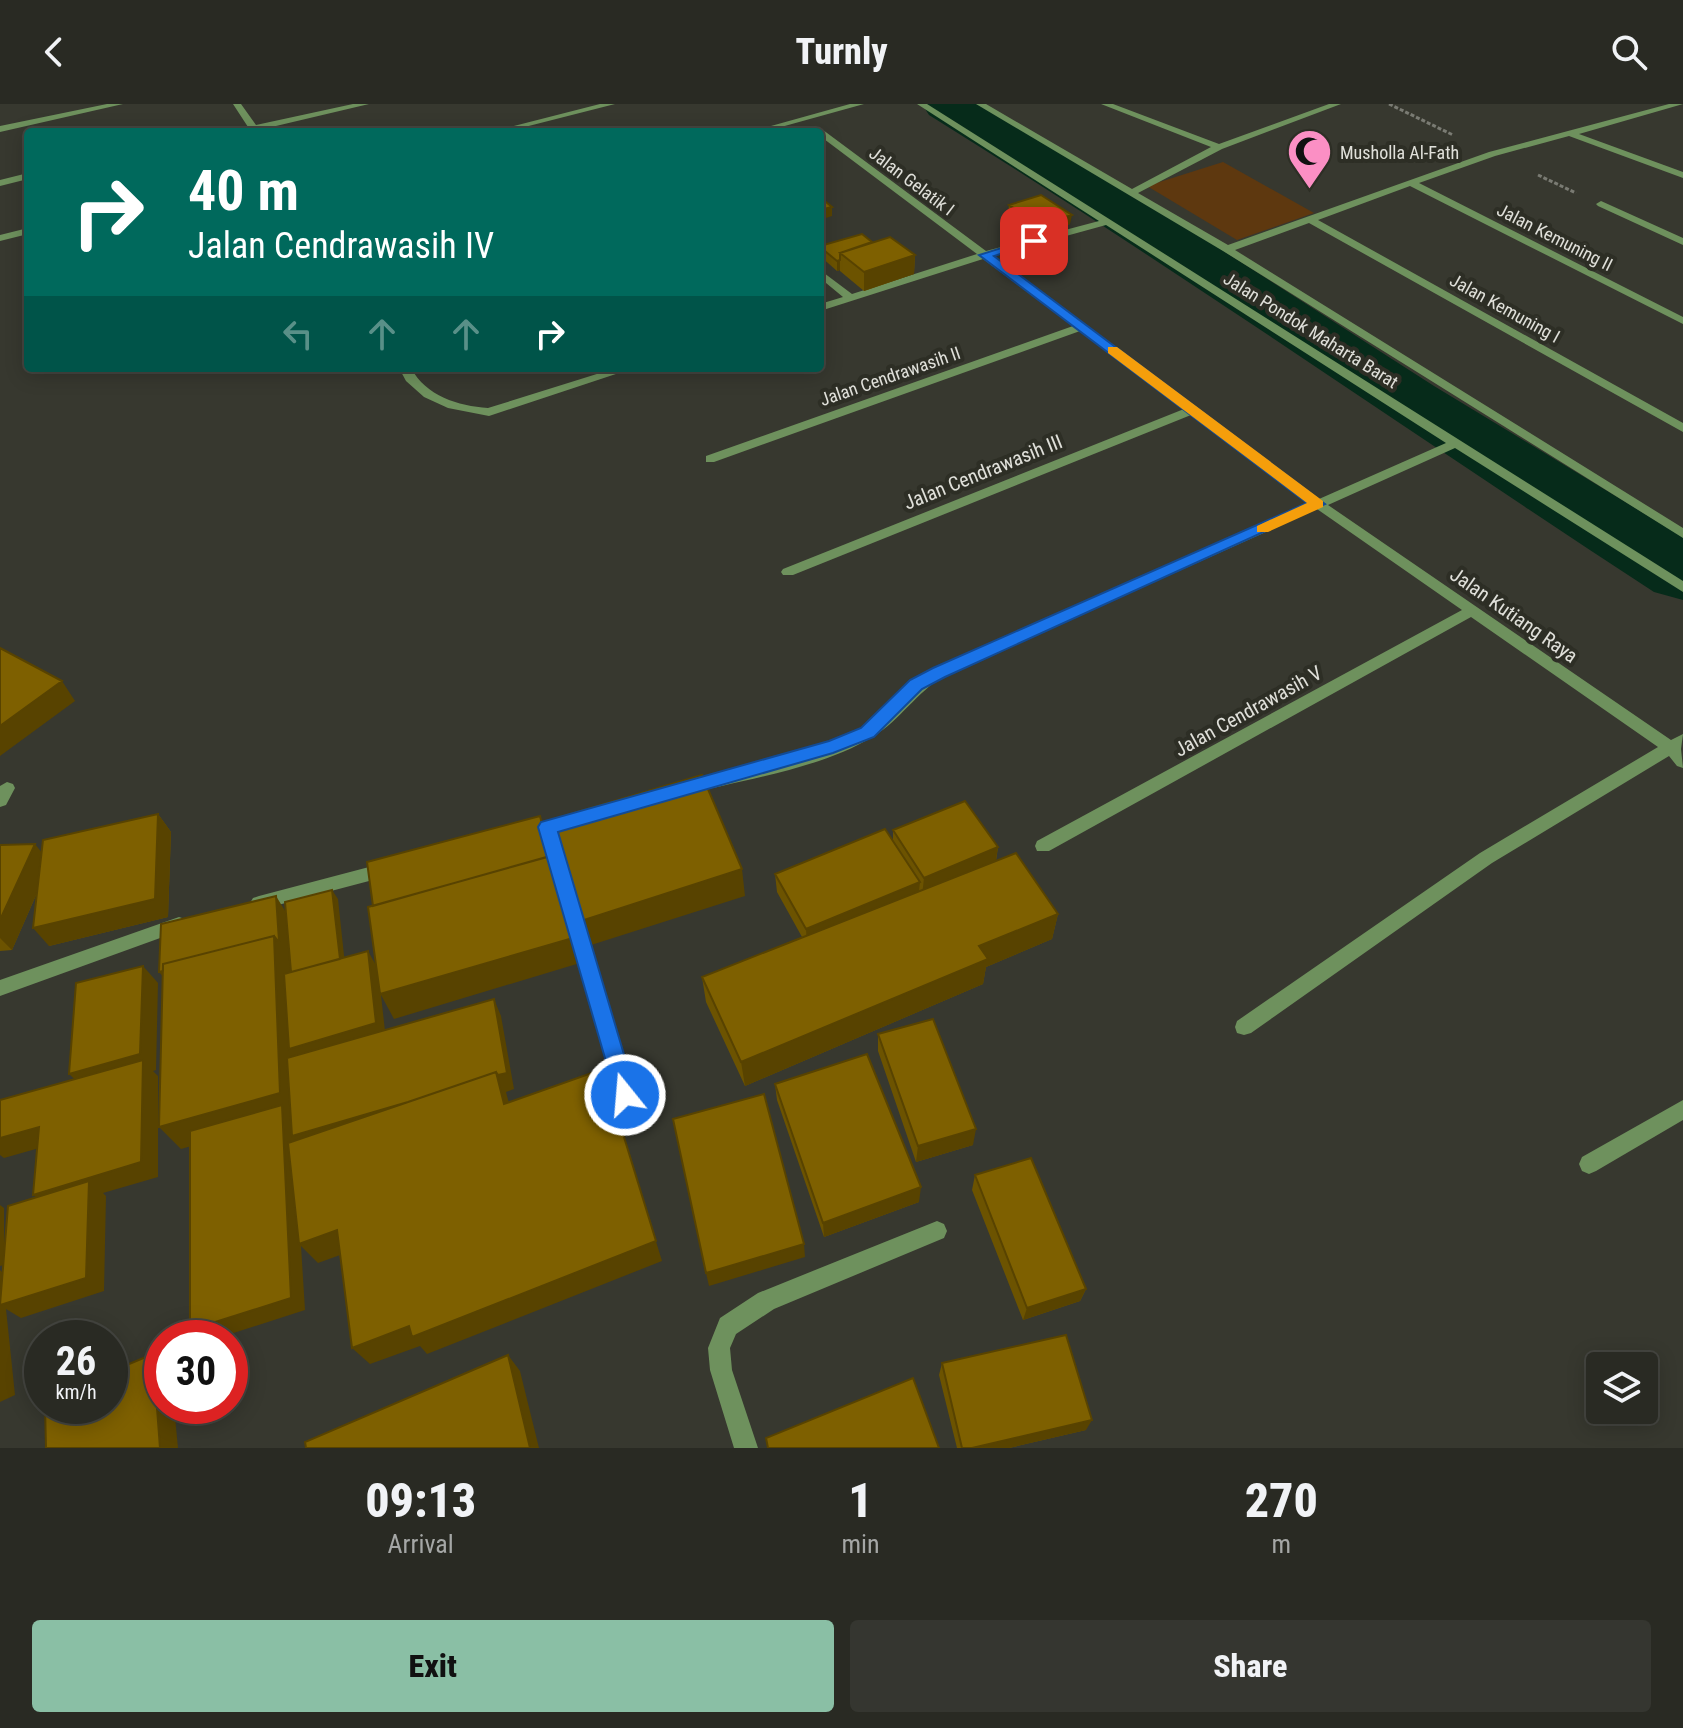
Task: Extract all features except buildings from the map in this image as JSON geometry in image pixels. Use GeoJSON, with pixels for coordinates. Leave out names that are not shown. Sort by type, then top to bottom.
{"type":"FeatureCollection","features":[{"type":"Feature","properties":{"kind":"street"},"geometry":{"type":"LineString","coordinates":[[0,129],[119,104]]}},
{"type":"Feature","properties":{"kind":"street"},"geometry":{"type":"LineString","coordinates":[[237,104],[254,128]]}},
{"type":"Feature","properties":{"kind":"street"},"geometry":{"type":"LineString","coordinates":[[263,128],[365,104]]}},
{"type":"Feature","properties":{"kind":"street"},"geometry":{"type":"LineString","coordinates":[[510,128],[611,104]]}},
{"type":"Feature","properties":{"kind":"street"},"geometry":{"type":"LineString","coordinates":[[768,128],[860,104]]}},
{"type":"Feature","properties":{"kind":"street","name":"Jalan Pondok Maharta Barat"},"geometry":{"type":"LineString","coordinates":[[921,104],[1683,587]]}},
{"type":"Feature","properties":{"kind":"street","name":"Jalan Pondok Maharta Barat"},"geometry":{"type":"LineString","coordinates":[[980,104],[1227,249],[1683,534]]}},
{"type":"Feature","properties":{"kind":"street"},"geometry":{"type":"LineString","coordinates":[[1105,104],[1219,147]]}},
{"type":"Feature","properties":{"kind":"street"},"geometry":{"type":"LineString","coordinates":[[1131,193],[1219,147],[1337,104]]}},
{"type":"Feature","properties":{"kind":"street"},"geometry":{"type":"LineString","coordinates":[[1227,249],[1492,154],[1679,104]]}},
{"type":"Feature","properties":{"kind":"street"},"geometry":{"type":"LineString","coordinates":[[546,119],[556,128]]}},
{"type":"Feature","properties":{"kind":"street","name":"Jalan Gelatik I"},"geometry":{"type":"LineString","coordinates":[[802,119],[814,128]]}},
{"type":"Feature","properties":{"kind":"street"},"geometry":{"type":"LineString","coordinates":[[1569,133],[1680,172]]}},
{"type":"Feature","properties":{"kind":"street","name":"Jalan Gelatik I"},"geometry":{"type":"LineString","coordinates":[[824,135],[1193,410]]}},
{"type":"Feature","properties":{"kind":"street"},"geometry":{"type":"LineString","coordinates":[[0,183],[24,177]]}},
{"type":"Feature","properties":{"kind":"street","name":"Jalan Kemuning II"},"geometry":{"type":"LineString","coordinates":[[1411,183],[1683,321]]}},
{"type":"Feature","properties":{"kind":"street"},"geometry":{"type":"LineString","coordinates":[[1601,204],[1683,242]]}},
{"type":"Feature","properties":{"kind":"street","name":"Jalan Kemuning I"},"geometry":{"type":"LineString","coordinates":[[1310,219],[1683,428]]}},
{"type":"Feature","properties":{"kind":"street"},"geometry":{"type":"LineString","coordinates":[[824,307],[985,255],[1107,222]]}},
{"type":"Feature","properties":{"kind":"street"},"geometry":{"type":"LineString","coordinates":[[0,238],[24,232]]}},
{"type":"Feature","properties":{"kind":"street"},"geometry":{"type":"LineString","coordinates":[[824,276],[850,298]]}},
{"type":"Feature","properties":{"kind":"street","name":"Jalan Cendrawasih II"},"geometry":{"type":"LineString","coordinates":[[710,459],[1082,327]]}},
{"type":"Feature","properties":{"kind":"street"},"geometry":{"type":"LineString","coordinates":[[407,372],[423,392],[472,411],[489,412],[615,372]]}},
{"type":"Feature","properties":{"kind":"street","name":"Jalan Kutiang Raya"},"geometry":{"type":"LineString","coordinates":[[1193,410],[1318,504],[1677,744],[1683,762]]}},
{"type":"Feature","properties":{"kind":"street","name":"Jalan Cendrawasih III"},"geometry":{"type":"LineString","coordinates":[[788,572],[1193,410]]}},
{"type":"Feature","properties":{"kind":"street"},"geometry":{"type":"LineString","coordinates":[[668,793],[833,747],[867,733],[916,685],[939,672],[1456,443]]}},
{"type":"Feature","properties":{"kind":"street","name":"Jalan Cendrawasih V"},"geometry":{"type":"LineString","coordinates":[[1043,846],[1473,610]]}},
{"type":"Feature","properties":{"kind":"street"},"geometry":{"type":"LineString","coordinates":[[1244,1027],[1486,858],[1677,744]]}},
{"type":"Feature","properties":{"kind":"street"},"geometry":{"type":"LineString","coordinates":[[548,827],[625,1095]]}},
{"type":"Feature","properties":{"kind":"street"},"geometry":{"type":"LineString","coordinates":[[244,907],[411,863]]}},
{"type":"Feature","properties":{"kind":"street"},"geometry":{"type":"LineString","coordinates":[[0,988],[97,951],[199,919]]}},
{"type":"Feature","properties":{"kind":"street"},"geometry":{"type":"LineString","coordinates":[[1589,1164],[1683,1109]]}},
{"type":"Feature","properties":{"kind":"street"},"geometry":{"type":"LineString","coordinates":[[746,1448],[721,1370],[719,1348],[728,1326],[766,1301],[937,1231]]}},
{"type":"Feature","properties":{"kind":"shaded area"},"geometry":{"type":"Polygon","coordinates":[[[1223,162],[1314,213],[1237,240],[1147,186],[1223,162]]]}},
{"type":"Feature","properties":{"kind":"waterway"},"geometry":{"type":"LineString","coordinates":[[947,104],[1110,203],[1409,401],[1683,573]]}},
{"type":"Feature","properties":{"kind":"slow traffic"},"geometry":{"type":"LineString","coordinates":[[1113,350],[1318,504],[1262,529]]}},
{"type":"Feature","properties":{"kind":"place","name":"Musholla Al-Fath"},"geometry":{"type":"Point","coordinates":[1309,191]}},
{"type":"Feature","properties":{"kind":"route"},"geometry":{"type":"LineString","coordinates":[[625,1095],[548,827],[833,747],[867,733],[916,685],[939,672],[1318,504],[985,255],[1034,241]]}}]}
